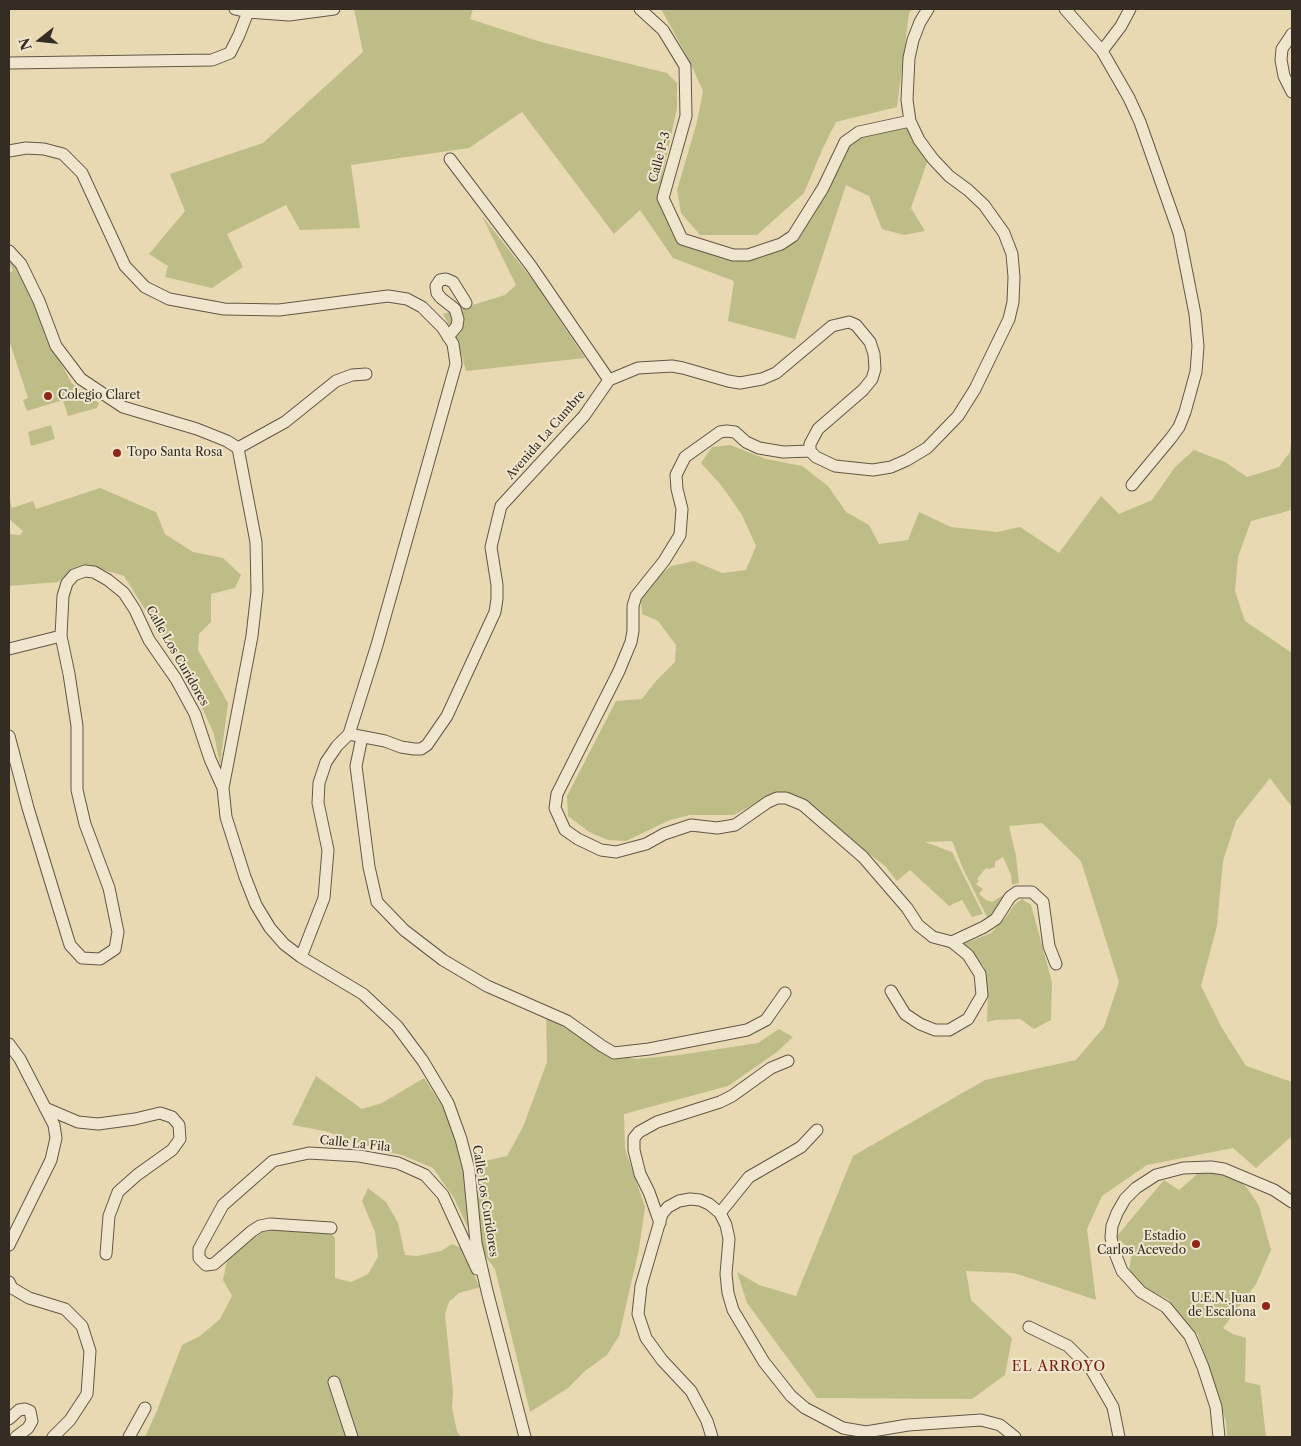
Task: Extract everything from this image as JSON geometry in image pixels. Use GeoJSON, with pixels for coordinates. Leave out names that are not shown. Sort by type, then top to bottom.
{"type":"FeatureCollection","features":[{"type":"Feature","properties":{"kind":"street"},"geometry":{"type":"LineString","coordinates":[[235,9],[248,12],[289,15],[334,9]]}},
{"type":"Feature","properties":{"kind":"street","name":"Calle P-3"},"geometry":{"type":"LineString","coordinates":[[640,9],[663,30],[685,66],[686,116],[663,198],[682,239],[733,256],[748,255],[781,244],[792,236],[818,196],[845,142],[859,132],[910,121]]}},
{"type":"Feature","properties":{"kind":"street"},"geometry":{"type":"LineString","coordinates":[[450,158],[531,266],[609,380],[638,368],[672,366],[740,383],[762,379],[776,373],[832,326],[849,322],[856,326],[870,342],[876,369],[872,379],[863,390],[818,429],[810,444],[810,451],[816,457],[835,466],[873,470],[891,467],[927,448],[958,416],[975,389],[1009,319],[1013,302],[1014,277],[1012,254],[1004,234],[984,205],[949,176],[933,159],[919,140],[910,121],[907,100],[909,58],[913,40],[920,22],[928,9]]}},
{"type":"Feature","properties":{"kind":"street"},"geometry":{"type":"LineString","coordinates":[[1065,9],[1102,51],[1129,98],[1140,122],[1174,216],[1189,277],[1195,314],[1198,346],[1196,372],[1179,427],[1161,453],[1132,485]]}},
{"type":"Feature","properties":{"kind":"street"},"geometry":{"type":"LineString","coordinates":[[1102,51],[1121,26],[1130,9]]}},
{"type":"Feature","properties":{"kind":"street"},"geometry":{"type":"LineString","coordinates":[[9,63],[212,60],[230,53],[248,12]]}},
{"type":"Feature","properties":{"kind":"street"},"geometry":{"type":"LineString","coordinates":[[1292,34],[1282,49],[1281,60],[1284,76],[1292,92]]}},
{"type":"Feature","properties":{"kind":"street"},"geometry":{"type":"LineString","coordinates":[[9,151],[26,148],[44,148],[63,154],[82,173],[125,266],[145,287],[169,299],[224,309],[279,310],[388,296],[407,299],[422,307],[442,327],[453,344],[456,364],[377,645],[348,734],[326,762],[319,783],[318,803],[328,850],[324,898],[301,957]]}},
{"type":"Feature","properties":{"kind":"street"},"geometry":{"type":"LineString","coordinates":[[9,251],[21,264],[39,301],[56,346],[81,379],[123,407],[197,429],[227,441],[238,448],[256,542],[258,591],[252,636],[223,788]]}},
{"type":"Feature","properties":{"kind":"street"},"geometry":{"type":"LineString","coordinates":[[448,336],[457,326],[458,319],[455,309],[437,293],[436,286],[440,280],[446,278],[453,282],[466,303]]}},
{"type":"Feature","properties":{"kind":"street"},"geometry":{"type":"LineString","coordinates":[[238,448],[285,422],[336,381],[352,375],[366,374]]}},
{"type":"Feature","properties":{"kind":"street","name":"Avenida La Cumbre"},"geometry":{"type":"LineString","coordinates":[[348,734],[414,749],[421,749],[428,745],[447,716],[495,612],[497,585],[491,547],[501,506],[584,416],[609,380]]}},
{"type":"Feature","properties":{"kind":"street"},"geometry":{"type":"LineString","coordinates":[[810,451],[783,452],[759,448],[746,442],[735,432],[727,431],[720,432],[685,457],[676,475],[682,509],[680,535],[664,561],[636,596],[633,606],[631,642],[619,671],[557,794],[555,808],[564,830],[601,850],[616,852],[646,844],[664,834],[691,825],[717,828],[736,825],[768,802],[778,798],[786,798],[803,805],[863,857],[907,908],[918,925],[933,937],[952,942],[968,955],[980,974],[982,996],[968,1018],[949,1030],[935,1030],[920,1024],[905,1014],[891,991]]}},
{"type":"Feature","properties":{"kind":"street","name":"Calle Los Curidores"},"geometry":{"type":"LineString","coordinates":[[9,736],[28,808],[70,945],[82,958],[100,959],[115,949],[118,932],[109,888],[85,824],[77,790],[77,726],[69,674],[60,636],[62,596],[66,583],[74,574],[85,571],[94,572],[108,580],[124,593],[135,610],[149,640],[176,680],[195,714],[210,759],[223,788],[226,817],[235,848],[256,905],[270,928],[284,944],[301,957],[363,994],[397,1026],[423,1060],[448,1103],[461,1139],[469,1170],[476,1243],[526,1437]]}},
{"type":"Feature","properties":{"kind":"street"},"geometry":{"type":"LineString","coordinates":[[9,649],[60,636]]}},
{"type":"Feature","properties":{"kind":"street"},"geometry":{"type":"LineString","coordinates":[[362,737],[356,766],[369,867],[377,902],[404,930],[443,960],[487,986],[567,1021],[614,1053],[649,1049],[747,1030],[766,1020],[785,993]]}},
{"type":"Feature","properties":{"kind":"street"},"geometry":{"type":"LineString","coordinates":[[952,942],[984,927],[996,919],[1010,898],[1017,892],[1032,892],[1043,902],[1049,946],[1056,964]]}},
{"type":"Feature","properties":{"kind":"street"},"geometry":{"type":"LineString","coordinates":[[9,1044],[20,1059],[54,1125],[56,1138],[51,1160],[9,1245]]}},
{"type":"Feature","properties":{"kind":"street"},"geometry":{"type":"LineString","coordinates":[[660,1223],[649,1192],[640,1174],[634,1150],[634,1138],[639,1132],[657,1122],[720,1102],[732,1096],[771,1068],[788,1061]]}},
{"type":"Feature","properties":{"kind":"street"},"geometry":{"type":"LineString","coordinates":[[45,1108],[78,1122],[98,1124],[135,1119],[160,1113],[172,1118],[179,1125],[180,1139],[172,1150],[137,1175],[118,1192],[109,1216],[106,1254]]}},
{"type":"Feature","properties":{"kind":"street"},"geometry":{"type":"LineString","coordinates":[[720,1213],[741,1186],[750,1178],[801,1146],[816,1130]]}},
{"type":"Feature","properties":{"kind":"street","name":"Calle La Fila"},"geometry":{"type":"LineString","coordinates":[[331,1228],[270,1224],[260,1226],[214,1264],[206,1265],[199,1258],[199,1249],[223,1204],[273,1161],[309,1153],[359,1156],[398,1163],[425,1175],[443,1195],[487,1291]]}},
{"type":"Feature","properties":{"kind":"street"},"geometry":{"type":"LineString","coordinates":[[1219,1437],[1216,1407],[1203,1367],[1190,1336],[1166,1307],[1141,1292],[1122,1271],[1112,1248],[1112,1226],[1116,1213],[1136,1188],[1156,1175],[1182,1168],[1224,1168],[1274,1190],[1292,1202]]}},
{"type":"Feature","properties":{"kind":"street"},"geometry":{"type":"LineString","coordinates":[[712,1437],[707,1421],[690,1391],[652,1349],[638,1314],[641,1286],[662,1214],[668,1207],[690,1199],[700,1200],[709,1204],[720,1213],[726,1225],[729,1239],[726,1274],[733,1310],[764,1362],[791,1396],[805,1408],[843,1428],[866,1435],[908,1425],[982,1420],[1000,1425],[1016,1437]]}},
{"type":"Feature","properties":{"kind":"street"},"geometry":{"type":"LineString","coordinates":[[9,1282],[12,1288],[29,1298],[65,1309],[82,1326],[90,1352],[87,1394],[70,1420],[54,1437]]}},
{"type":"Feature","properties":{"kind":"street"},"geometry":{"type":"LineString","coordinates":[[1029,1327],[1068,1346],[1091,1370],[1113,1407],[1119,1437]]}},
{"type":"Feature","properties":{"kind":"street"},"geometry":{"type":"LineString","coordinates":[[334,1382],[352,1437]]}},
{"type":"Feature","properties":{"kind":"street"},"geometry":{"type":"LineString","coordinates":[[129,1437],[145,1408]]}},
{"type":"Feature","properties":{"kind":"street"},"geometry":{"type":"LineString","coordinates":[[9,1419],[19,1410],[25,1409],[30,1411],[32,1416],[32,1421],[28,1428],[16,1437]]}},
{"type":"Feature","properties":{"kind":"shaded area"},"geometry":{"type":"Polygon","coordinates":[[[354,9],[473,9],[470,19],[541,42],[667,73],[677,83],[677,108],[659,201],[683,246],[736,260],[798,240],[831,186],[849,138],[913,122],[929,157],[911,208],[925,231],[904,235],[882,229],[869,196],[846,185],[795,339],[728,321],[734,281],[673,258],[640,210],[614,234],[522,112],[469,148],[351,165],[360,228],[300,230],[286,205],[227,234],[243,267],[212,288],[165,277],[168,266],[149,254],[185,211],[170,174],[263,143],[363,52],[354,9]]]}},
{"type":"Feature","properties":{"kind":"shaded area"},"geometry":{"type":"Polygon","coordinates":[[[661,9],[912,9],[909,13],[897,107],[836,122],[804,193],[757,235],[700,235],[681,213],[677,190],[697,122],[703,91],[688,58],[661,9]]]}},
{"type":"Feature","properties":{"kind":"shaded area"},"geometry":{"type":"Polygon","coordinates":[[[482,216],[535,283],[585,358],[466,371],[457,340],[443,314],[505,295],[516,285],[482,216]]]}},
{"type":"Feature","properties":{"kind":"shaded area"},"geometry":{"type":"Polygon","coordinates":[[[9,254],[14,256],[55,352],[71,382],[99,403],[97,408],[68,416],[63,400],[27,411],[23,400],[28,398],[9,340],[9,273],[13,271],[9,262],[9,254]]]}},
{"type":"Feature","properties":{"kind":"shaded area"},"geometry":{"type":"Polygon","coordinates":[[[51,425],[55,439],[31,446],[28,432],[51,425]]]}},
{"type":"Feature","properties":{"kind":"shaded area"},"geometry":{"type":"Polygon","coordinates":[[[1292,434],[1292,510],[1251,521],[1238,557],[1235,591],[1245,621],[1292,653],[1292,807],[1270,778],[1236,821],[1223,861],[1217,926],[1201,986],[1222,1028],[1246,1066],[1292,1082],[1292,1136],[1256,1168],[1233,1148],[1147,1165],[1102,1196],[1087,1229],[1096,1300],[1014,1273],[966,1271],[971,1300],[1012,1338],[1005,1375],[972,1399],[817,1398],[747,1303],[737,1272],[759,1285],[796,1296],[853,1156],[985,1080],[1076,1060],[1104,1027],[1119,982],[1081,861],[1042,823],[1009,826],[1016,856],[1019,883],[1012,885],[1011,875],[1003,857],[995,862],[995,867],[986,868],[977,879],[979,881],[976,884],[983,889],[979,894],[986,900],[992,902],[1005,894],[988,919],[964,871],[952,841],[925,842],[952,852],[983,914],[972,917],[962,900],[949,906],[910,870],[897,881],[885,866],[834,827],[773,794],[734,815],[690,815],[670,820],[626,841],[608,840],[589,832],[568,816],[567,796],[616,701],[642,699],[656,681],[675,662],[676,645],[658,621],[642,614],[641,599],[648,585],[671,566],[694,561],[722,573],[746,570],[756,546],[742,515],[721,485],[701,463],[712,447],[730,445],[766,459],[802,466],[828,486],[846,512],[869,525],[879,544],[908,540],[919,512],[951,527],[997,532],[1020,527],[1059,553],[1101,496],[1119,514],[1152,500],[1175,467],[1194,450],[1225,462],[1247,477],[1279,467],[1290,452],[1292,434]]]}},
{"type":"Feature","properties":{"kind":"shaded area"},"geometry":{"type":"Polygon","coordinates":[[[100,488],[156,512],[165,534],[193,552],[223,558],[241,575],[235,588],[211,594],[211,622],[199,634],[198,650],[228,703],[220,765],[214,734],[188,677],[124,576],[95,567],[73,569],[58,582],[9,586],[9,534],[20,535],[23,531],[9,519],[9,498],[12,508],[33,501],[36,509],[100,488]]]}},
{"type":"Feature","properties":{"kind":"shaded area"},"geometry":{"type":"Polygon","coordinates":[[[1022,899],[1031,905],[1052,982],[1051,1020],[1034,1029],[1020,1019],[987,1022],[988,994],[984,966],[961,945],[991,933],[1015,904],[1022,899]]]}},
{"type":"Feature","properties":{"kind":"shaded area"},"geometry":{"type":"Polygon","coordinates":[[[546,1008],[605,1055],[636,1059],[679,1055],[758,1043],[779,1029],[793,1037],[777,1052],[728,1086],[624,1114],[625,1149],[645,1207],[639,1249],[619,1336],[607,1355],[585,1371],[568,1388],[530,1412],[495,1269],[474,1241],[454,1198],[433,1168],[402,1155],[383,1151],[325,1131],[292,1125],[316,1076],[362,1109],[382,1103],[424,1078],[450,1118],[460,1145],[484,1161],[507,1156],[523,1127],[547,1062],[546,1008]]]}},
{"type":"Feature","properties":{"kind":"shaded area","name":"Estadio Carlos Acevedo"},"geometry":{"type":"Polygon","coordinates":[[[1202,1170],[1235,1176],[1248,1189],[1259,1206],[1271,1250],[1256,1284],[1223,1328],[1233,1334],[1246,1338],[1245,1382],[1260,1385],[1266,1437],[1227,1437],[1226,1422],[1198,1335],[1168,1299],[1142,1287],[1129,1270],[1132,1252],[1116,1237],[1164,1180],[1179,1190],[1202,1170]]]}},
{"type":"Feature","properties":{"kind":"shaded area"},"geometry":{"type":"Polygon","coordinates":[[[368,1188],[386,1202],[398,1223],[405,1255],[417,1256],[441,1251],[452,1244],[461,1248],[481,1287],[459,1293],[449,1302],[445,1314],[453,1392],[452,1408],[457,1431],[461,1437],[145,1437],[182,1345],[200,1336],[220,1319],[232,1296],[223,1280],[227,1261],[236,1249],[268,1229],[326,1227],[335,1238],[335,1278],[351,1282],[368,1274],[378,1257],[375,1232],[362,1201],[368,1188]]]}},
{"type":"Feature","properties":{"kind":"place","name":"Colegio Claret"},"geometry":{"type":"Point","coordinates":[48,396]}},
{"type":"Feature","properties":{"kind":"place","name":"Topo Santa Rosa"},"geometry":{"type":"Point","coordinates":[117,453]}},
{"type":"Feature","properties":{"kind":"place","name":"Estadio Carlos Acevedo"},"geometry":{"type":"Point","coordinates":[1196,1244]}},
{"type":"Feature","properties":{"kind":"place","name":"U.E.N. Juan de Escalona"},"geometry":{"type":"Point","coordinates":[1266,1306]}},
{"type":"Feature","properties":{"kind":"district","name":"EL ARROYO"},"geometry":{"type":"Point","coordinates":[1059,1367]}}]}
